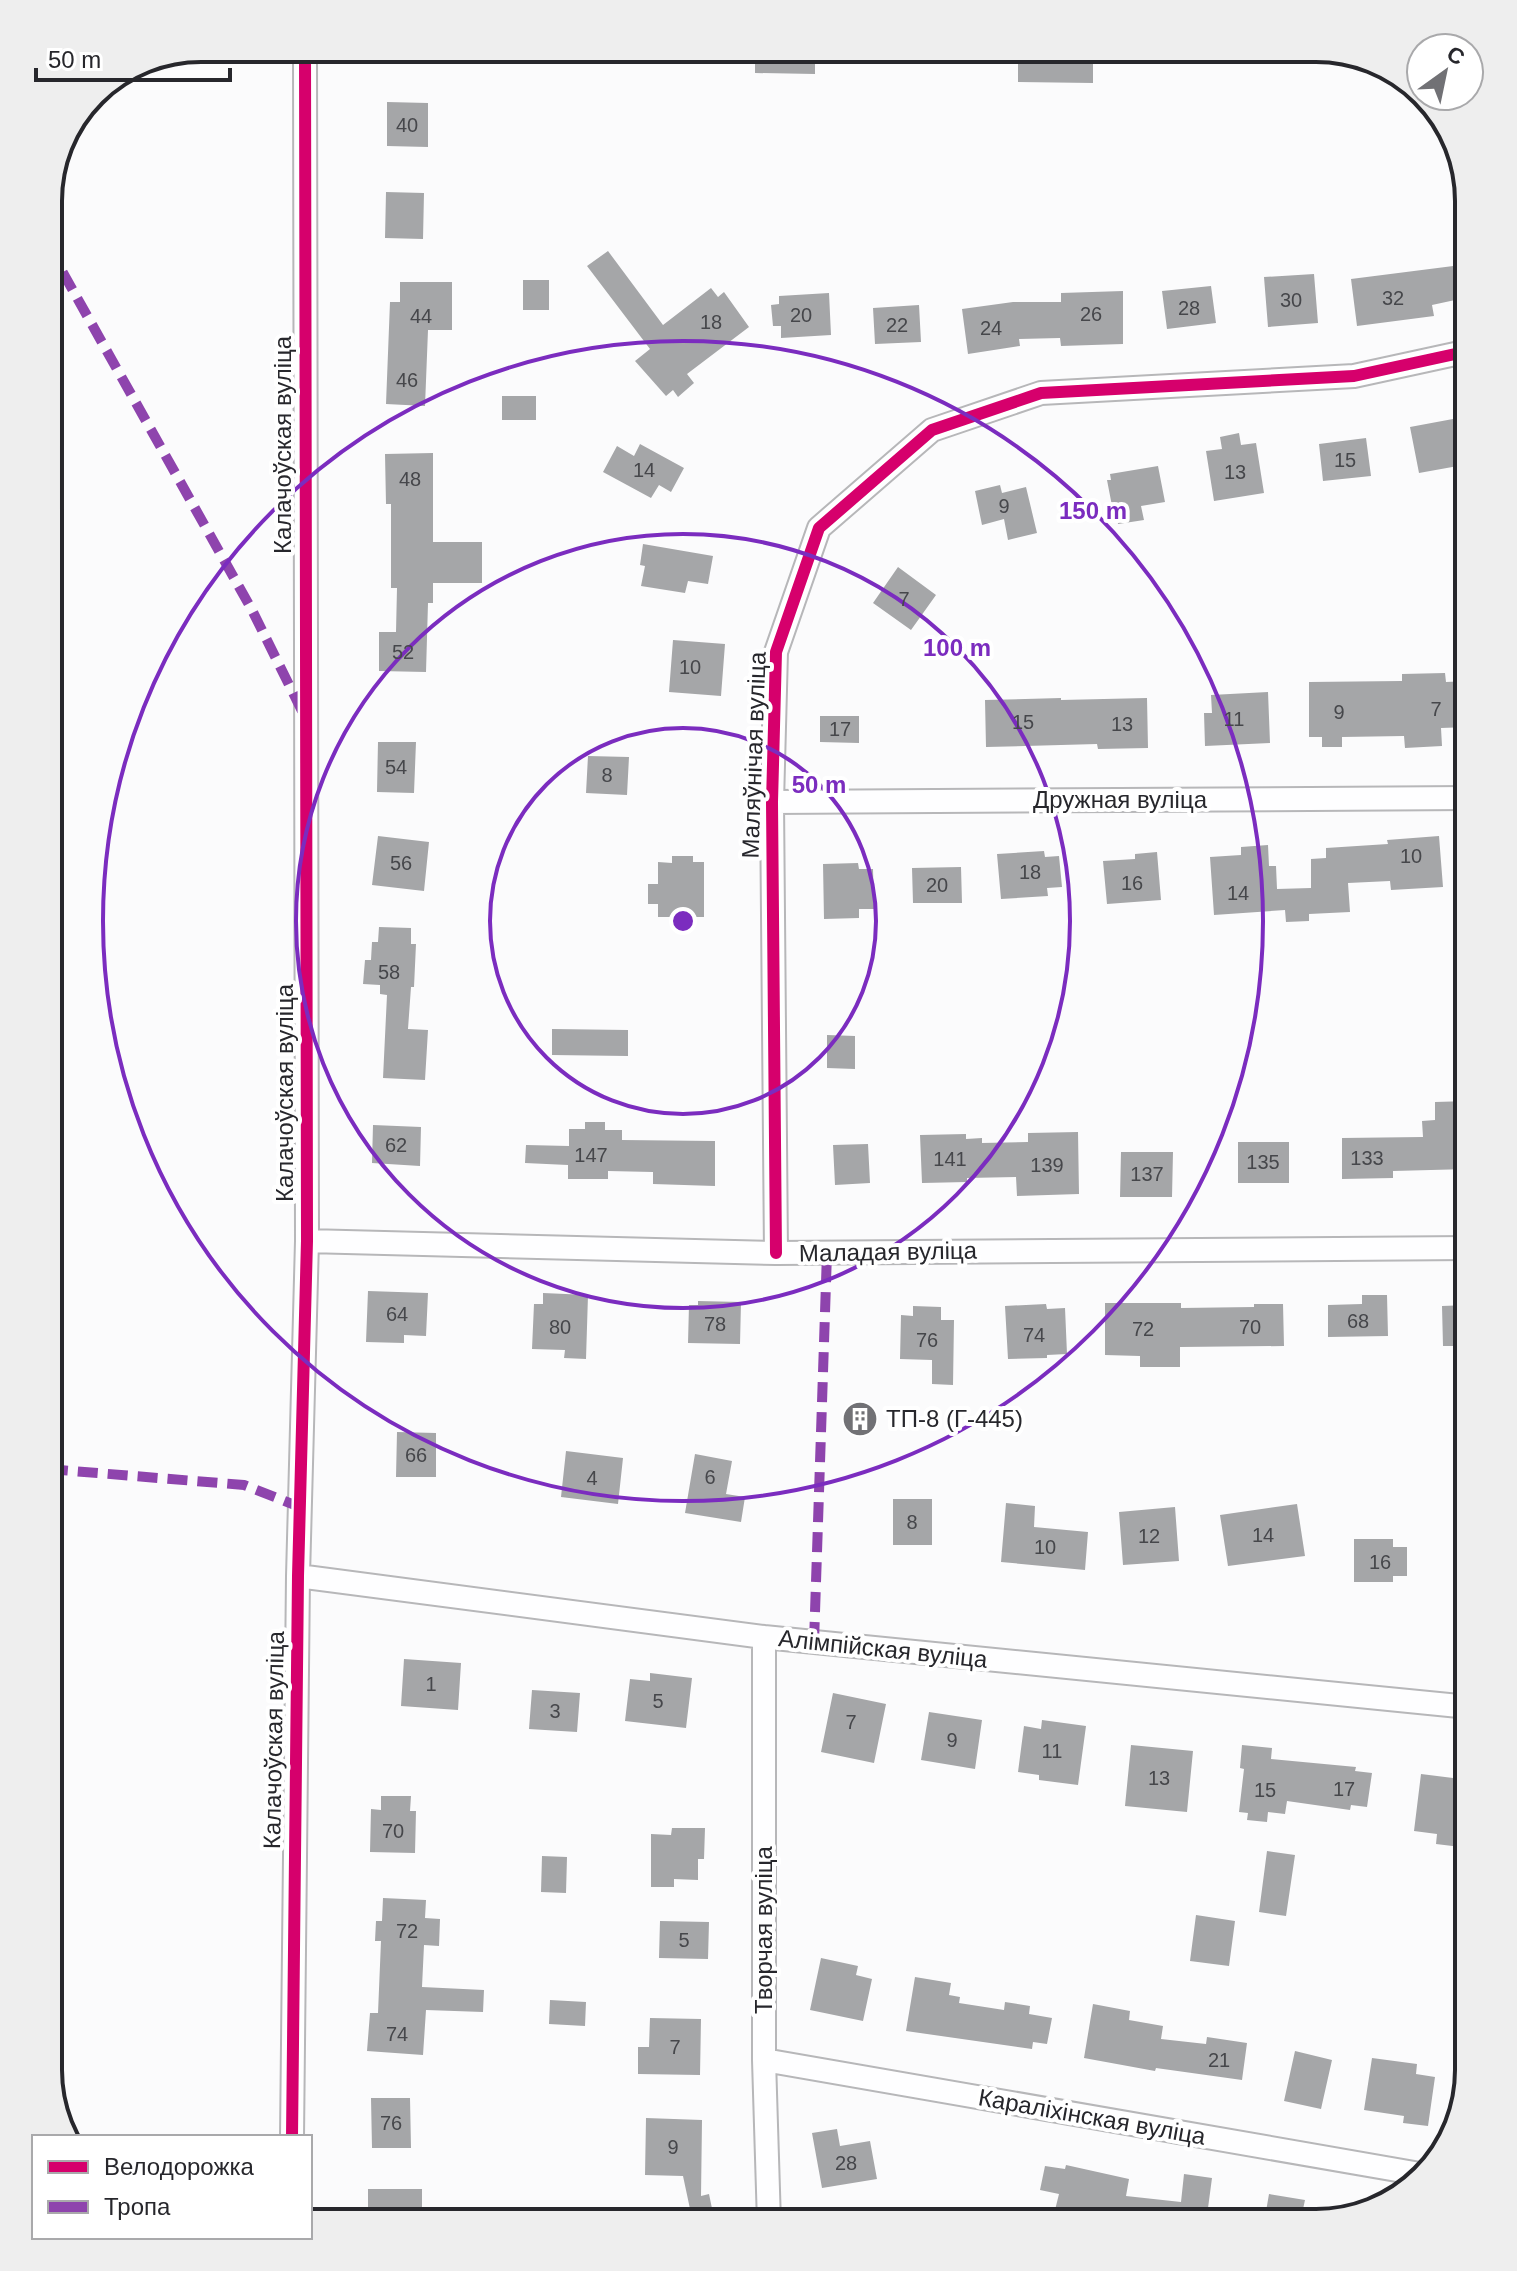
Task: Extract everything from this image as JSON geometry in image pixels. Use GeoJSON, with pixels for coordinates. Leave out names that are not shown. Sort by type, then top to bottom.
{"type":"FeatureCollection","features":[{"type":"Feature","properties":{"kind":"street","name":"Калачоўская вуліца"},"geometry":{"type":"LineString","coordinates":[[292,2135],[298,1576],[307,1241],[305,62]]}},
{"type":"Feature","properties":{"kind":"street","name":"Маляўнічая вуліца"},"geometry":{"type":"LineString","coordinates":[[776,1253],[772,802],[776,652],[819,528],[932,430],[1041,393],[1354,376],[1455,354]]}},
{"type":"Feature","properties":{"kind":"street","name":"Дружная вуліца"},"geometry":{"type":"LineString","coordinates":[[772,802],[1455,798]]}},
{"type":"Feature","properties":{"kind":"street","name":"Маладая вуліца"},"geometry":{"type":"LineString","coordinates":[[307,1241],[776,1253],[1455,1248]]}},
{"type":"Feature","properties":{"kind":"street","name":"Алімпійская вуліца"},"geometry":{"type":"LineString","coordinates":[[298,1576],[764,1637],[1455,1706]]}},
{"type":"Feature","properties":{"kind":"street","name":"Творчая вуліца"},"geometry":{"type":"LineString","coordinates":[[764,1637],[764,2060],[769,2209]]}},
{"type":"Feature","properties":{"kind":"street","name":"Караліхінская вуліца"},"geometry":{"type":"LineString","coordinates":[[764,2060],[1409,2172]]}},
{"type":"Feature","properties":{"kind":"building"},"geometry":{"type":"Polygon","coordinates":[[[755,62],[815,62],[815,74],[755,73],[755,62]]]}},
{"type":"Feature","properties":{"kind":"building"},"geometry":{"type":"Polygon","coordinates":[[[1018,62],[1093,62],[1093,83],[1018,82],[1018,62]]]}},
{"type":"Feature","properties":{"kind":"building"},"geometry":{"type":"Polygon","coordinates":[[[387,102],[428,103],[428,147],[387,146],[387,102]]]}},
{"type":"Feature","properties":{"kind":"building"},"geometry":{"type":"Polygon","coordinates":[[[386,192],[424,193],[423,239],[385,238],[386,192]]]}},
{"type":"Feature","properties":{"kind":"building"},"geometry":{"type":"Polygon","coordinates":[[[608,251],[663,325],[711,288],[718,297],[724,292],[749,327],[687,374],[694,383],[678,397],[673,390],[666,396],[635,361],[650,349],[587,266],[608,251]]]}},
{"type":"Feature","properties":{"kind":"building"},"geometry":{"type":"Polygon","coordinates":[[[1455,266],[1455,300],[1432,305],[1434,316],[1357,326],[1351,279],[1455,266]]]}},
{"type":"Feature","properties":{"kind":"building"},"geometry":{"type":"Polygon","coordinates":[[[1314,274],[1318,323],[1268,327],[1264,277],[1314,274]]]}},
{"type":"Feature","properties":{"kind":"building"},"geometry":{"type":"Polygon","coordinates":[[[523,280],[549,280],[549,310],[523,310],[523,280]]]}},
{"type":"Feature","properties":{"kind":"building"},"geometry":{"type":"Polygon","coordinates":[[[400,282],[452,282],[452,330],[428,330],[425,406],[386,404],[390,302],[400,302],[400,282]]]}},
{"type":"Feature","properties":{"kind":"building"},"geometry":{"type":"Polygon","coordinates":[[[1211,286],[1216,323],[1167,329],[1162,291],[1211,286]]]}},
{"type":"Feature","properties":{"kind":"building"},"geometry":{"type":"Polygon","coordinates":[[[1123,291],[1123,344],[1061,346],[1060,338],[1019,339],[1020,346],[968,354],[962,309],[1013,302],[1061,302],[1061,293],[1123,291]]]}},
{"type":"Feature","properties":{"kind":"building"},"geometry":{"type":"Polygon","coordinates":[[[829,293],[831,335],[781,338],[781,326],[773,326],[771,305],[779,304],[779,296],[829,293]]]}},
{"type":"Feature","properties":{"kind":"building"},"geometry":{"type":"Polygon","coordinates":[[[919,305],[921,342],[875,344],[873,308],[919,305]]]}},
{"type":"Feature","properties":{"kind":"building"},"geometry":{"type":"Polygon","coordinates":[[[502,396],[536,396],[536,420],[502,420],[502,396]]]}},
{"type":"Feature","properties":{"kind":"building"},"geometry":{"type":"Polygon","coordinates":[[[1455,419],[1455,467],[1419,473],[1410,427],[1455,419]]]}},
{"type":"Feature","properties":{"kind":"building"},"geometry":{"type":"Polygon","coordinates":[[[1239,433],[1241,445],[1256,443],[1264,493],[1214,501],[1206,451],[1222,449],[1220,437],[1239,433]]]}},
{"type":"Feature","properties":{"kind":"building"},"geometry":{"type":"Polygon","coordinates":[[[1366,438],[1371,476],[1323,481],[1319,444],[1366,438]]]}},
{"type":"Feature","properties":{"kind":"building"},"geometry":{"type":"Polygon","coordinates":[[[640,444],[684,468],[671,492],[659,485],[651,498],[603,472],[617,446],[634,456],[640,444]]]}},
{"type":"Feature","properties":{"kind":"building"},"geometry":{"type":"Polygon","coordinates":[[[433,453],[433,542],[482,542],[482,583],[433,583],[433,603],[428,603],[426,672],[379,671],[379,632],[396,632],[397,588],[391,588],[391,504],[386,504],[385,454],[433,453]]]}},
{"type":"Feature","properties":{"kind":"building"},"geometry":{"type":"Polygon","coordinates":[[[1158,466],[1165,502],[1141,506],[1144,520],[1118,524],[1116,506],[1112,506],[1107,480],[1111,480],[1110,474],[1158,466]]]}},
{"type":"Feature","properties":{"kind":"building"},"geometry":{"type":"Polygon","coordinates":[[[1000,485],[1002,493],[1026,487],[1037,533],[1008,540],[1004,519],[982,525],[975,491],[1000,485]]]}},
{"type":"Feature","properties":{"kind":"building"},"geometry":{"type":"Polygon","coordinates":[[[643,544],[713,556],[708,584],[688,581],[685,593],[641,586],[645,566],[640,565],[643,544]]]}},
{"type":"Feature","properties":{"kind":"building"},"geometry":{"type":"Polygon","coordinates":[[[898,567],[936,595],[911,630],[873,603],[898,567]]]}},
{"type":"Feature","properties":{"kind":"building"},"geometry":{"type":"Polygon","coordinates":[[[673,640],[725,644],[721,696],[669,692],[673,640]]]}},
{"type":"Feature","properties":{"kind":"building"},"geometry":{"type":"Polygon","coordinates":[[[1445,673],[1446,682],[1455,682],[1455,728],[1441,728],[1442,746],[1405,748],[1404,736],[1342,737],[1342,747],[1322,747],[1322,737],[1309,737],[1309,682],[1402,681],[1402,674],[1445,673]]]}},
{"type":"Feature","properties":{"kind":"building"},"geometry":{"type":"Polygon","coordinates":[[[1268,692],[1270,743],[1205,746],[1204,713],[1212,713],[1211,695],[1268,692]]]}},
{"type":"Feature","properties":{"kind":"building"},"geometry":{"type":"Polygon","coordinates":[[[1147,698],[1148,748],[1098,749],[1097,744],[986,747],[985,700],[1147,698]]]}},
{"type":"Feature","properties":{"kind":"building"},"geometry":{"type":"Polygon","coordinates":[[[820,716],[859,716],[859,743],[820,742],[820,716]]]}},
{"type":"Feature","properties":{"kind":"building"},"geometry":{"type":"Polygon","coordinates":[[[378,742],[416,742],[414,793],[377,792],[378,742]]]}},
{"type":"Feature","properties":{"kind":"building"},"geometry":{"type":"Polygon","coordinates":[[[588,756],[629,757],[627,795],[586,793],[588,756]]]}},
{"type":"Feature","properties":{"kind":"building"},"geometry":{"type":"Polygon","coordinates":[[[378,836],[429,842],[424,891],[372,885],[378,836]]]}},
{"type":"Feature","properties":{"kind":"building"},"geometry":{"type":"Polygon","coordinates":[[[1439,836],[1443,887],[1391,890],[1390,881],[1348,883],[1350,912],[1309,914],[1309,921],[1286,922],[1285,910],[1214,915],[1210,857],[1241,855],[1241,847],[1268,845],[1269,866],[1276,866],[1277,889],[1311,888],[1311,859],[1326,858],[1326,848],[1388,844],[1387,840],[1439,836]]]}},
{"type":"Feature","properties":{"kind":"building"},"geometry":{"type":"Polygon","coordinates":[[[1044,851],[1045,857],[1059,856],[1062,887],[1047,888],[1048,896],[1001,899],[997,854],[1044,851]]]}},
{"type":"Feature","properties":{"kind":"building"},"geometry":{"type":"Polygon","coordinates":[[[1157,852],[1161,900],[1107,904],[1103,861],[1135,859],[1135,854],[1157,852]]]}},
{"type":"Feature","properties":{"kind":"building"},"geometry":{"type":"Polygon","coordinates":[[[672,856],[693,856],[693,862],[704,862],[704,917],[658,917],[658,904],[648,904],[648,884],[658,884],[658,862],[672,863],[672,856]]]}},
{"type":"Feature","properties":{"kind":"building"},"geometry":{"type":"Polygon","coordinates":[[[858,863],[859,869],[873,869],[874,909],[859,909],[859,918],[824,919],[823,864],[858,863]]]}},
{"type":"Feature","properties":{"kind":"building"},"geometry":{"type":"Polygon","coordinates":[[[961,867],[962,903],[913,903],[912,868],[961,867]]]}},
{"type":"Feature","properties":{"kind":"building"},"geometry":{"type":"Polygon","coordinates":[[[379,927],[411,928],[411,944],[416,944],[408,1029],[428,1030],[425,1080],[383,1078],[387,995],[380,994],[380,985],[363,984],[365,960],[371,960],[372,942],[378,942],[379,927]]]}},
{"type":"Feature","properties":{"kind":"building"},"geometry":{"type":"Polygon","coordinates":[[[552,1029],[628,1030],[628,1056],[552,1055],[552,1029]]]}},
{"type":"Feature","properties":{"kind":"building"},"geometry":{"type":"Polygon","coordinates":[[[827,1035],[855,1036],[855,1069],[827,1068],[827,1035]]]}},
{"type":"Feature","properties":{"kind":"building"},"geometry":{"type":"Polygon","coordinates":[[[1455,1101],[1455,1169],[1393,1171],[1393,1178],[1342,1179],[1342,1138],[1423,1137],[1422,1121],[1435,1120],[1435,1102],[1455,1101]]]}},
{"type":"Feature","properties":{"kind":"building"},"geometry":{"type":"Polygon","coordinates":[[[585,1122],[605,1122],[605,1130],[622,1130],[622,1140],[715,1141],[715,1186],[653,1184],[653,1172],[608,1171],[608,1179],[568,1179],[568,1165],[525,1163],[526,1145],[569,1146],[569,1129],[585,1129],[585,1122]]]}},
{"type":"Feature","properties":{"kind":"building"},"geometry":{"type":"Polygon","coordinates":[[[373,1125],[421,1127],[420,1166],[372,1163],[373,1125]]]}},
{"type":"Feature","properties":{"kind":"building"},"geometry":{"type":"Polygon","coordinates":[[[1078,1132],[1079,1194],[1017,1196],[1016,1177],[922,1183],[920,1135],[966,1134],[966,1139],[982,1138],[982,1143],[1028,1142],[1028,1133],[1078,1132]]]}},
{"type":"Feature","properties":{"kind":"building"},"geometry":{"type":"Polygon","coordinates":[[[1238,1142],[1289,1142],[1289,1183],[1238,1183],[1238,1142]]]}},
{"type":"Feature","properties":{"kind":"building"},"geometry":{"type":"Polygon","coordinates":[[[868,1144],[870,1183],[835,1185],[833,1145],[868,1144]]]}},
{"type":"Feature","properties":{"kind":"building"},"geometry":{"type":"Polygon","coordinates":[[[1121,1152],[1173,1152],[1172,1197],[1120,1197],[1121,1152]]]}},
{"type":"Feature","properties":{"kind":"building"},"geometry":{"type":"Polygon","coordinates":[[[368,1291],[428,1293],[426,1336],[404,1335],[404,1343],[366,1342],[368,1291]]]}},
{"type":"Feature","properties":{"kind":"building"},"geometry":{"type":"Polygon","coordinates":[[[543,1293],[588,1295],[586,1359],[564,1358],[565,1350],[532,1349],[534,1304],[543,1304],[543,1293]]]}},
{"type":"Feature","properties":{"kind":"building"},"geometry":{"type":"Polygon","coordinates":[[[1362,1295],[1387,1295],[1388,1336],[1328,1337],[1328,1305],[1362,1304],[1362,1295]]]}},
{"type":"Feature","properties":{"kind":"building"},"geometry":{"type":"Polygon","coordinates":[[[698,1301],[741,1302],[740,1344],[688,1343],[689,1305],[698,1305],[698,1301]]]}},
{"type":"Feature","properties":{"kind":"building"},"geometry":{"type":"Polygon","coordinates":[[[1105,1303],[1181,1303],[1181,1308],[1283,1304],[1284,1346],[1180,1347],[1180,1367],[1140,1367],[1140,1356],[1105,1355],[1105,1303]]]}},
{"type":"Feature","properties":{"kind":"building"},"geometry":{"type":"Polygon","coordinates":[[[1046,1304],[1047,1309],[1065,1308],[1067,1354],[1008,1359],[1005,1306],[1046,1304]]]}},
{"type":"Feature","properties":{"kind":"building"},"geometry":{"type":"Polygon","coordinates":[[[913,1306],[941,1307],[941,1320],[954,1320],[953,1385],[932,1384],[932,1360],[900,1359],[901,1315],[913,1316],[913,1306]]]}},
{"type":"Feature","properties":{"kind":"building"},"geometry":{"type":"Polygon","coordinates":[[[1442,1306],[1455,1306],[1455,1346],[1443,1346],[1442,1306]]]}},
{"type":"Feature","properties":{"kind":"building"},"geometry":{"type":"Polygon","coordinates":[[[397,1432],[436,1433],[436,1477],[396,1477],[397,1432]]]}},
{"type":"Feature","properties":{"kind":"building"},"geometry":{"type":"Polygon","coordinates":[[[566,1451],[623,1458],[618,1504],[561,1497],[566,1451]]]}},
{"type":"Feature","properties":{"kind":"building"},"geometry":{"type":"Polygon","coordinates":[[[695,1454],[732,1461],[726,1494],[745,1497],[741,1522],[685,1513],[695,1454]]]}},
{"type":"Feature","properties":{"kind":"building"},"geometry":{"type":"Polygon","coordinates":[[[893,1499],[932,1499],[932,1545],[893,1545],[893,1499]]]}},
{"type":"Feature","properties":{"kind":"building"},"geometry":{"type":"Polygon","coordinates":[[[1006,1503],[1035,1506],[1034,1527],[1088,1532],[1085,1570],[1001,1562],[1006,1503]]]}},
{"type":"Feature","properties":{"kind":"building"},"geometry":{"type":"Polygon","coordinates":[[[1297,1504],[1305,1556],[1228,1566],[1220,1515],[1297,1504]]]}},
{"type":"Feature","properties":{"kind":"building"},"geometry":{"type":"Polygon","coordinates":[[[1175,1507],[1179,1561],[1123,1565],[1119,1512],[1175,1507]]]}},
{"type":"Feature","properties":{"kind":"building"},"geometry":{"type":"Polygon","coordinates":[[[1354,1539],[1393,1539],[1393,1547],[1407,1547],[1407,1576],[1393,1576],[1393,1582],[1354,1582],[1354,1539]]]}},
{"type":"Feature","properties":{"kind":"building"},"geometry":{"type":"Polygon","coordinates":[[[404,1659],[461,1663],[458,1710],[401,1706],[404,1659]]]}},
{"type":"Feature","properties":{"kind":"building"},"geometry":{"type":"Polygon","coordinates":[[[650,1673],[692,1678],[686,1728],[625,1721],[630,1679],[650,1681],[650,1673]]]}},
{"type":"Feature","properties":{"kind":"building"},"geometry":{"type":"Polygon","coordinates":[[[532,1690],[580,1693],[577,1732],[529,1729],[532,1690]]]}},
{"type":"Feature","properties":{"kind":"building"},"geometry":{"type":"Polygon","coordinates":[[[833,1693],[886,1704],[874,1763],[821,1752],[833,1693]]]}},
{"type":"Feature","properties":{"kind":"building"},"geometry":{"type":"Polygon","coordinates":[[[929,1712],[982,1720],[975,1769],[921,1760],[929,1712]]]}},
{"type":"Feature","properties":{"kind":"building"},"geometry":{"type":"Polygon","coordinates":[[[1042,1720],[1086,1726],[1078,1785],[1039,1780],[1039,1775],[1018,1772],[1024,1726],[1041,1729],[1042,1720]]]}},
{"type":"Feature","properties":{"kind":"building"},"geometry":{"type":"Polygon","coordinates":[[[1131,1745],[1193,1751],[1187,1812],[1125,1806],[1131,1745]]]}},
{"type":"Feature","properties":{"kind":"building"},"geometry":{"type":"Polygon","coordinates":[[[1242,1745],[1272,1748],[1271,1759],[1356,1767],[1355,1771],[1372,1773],[1367,1807],[1351,1805],[1350,1810],[1287,1801],[1285,1814],[1268,1812],[1267,1822],[1247,1820],[1248,1813],[1239,1812],[1244,1769],[1240,1768],[1242,1745]]]}},
{"type":"Feature","properties":{"kind":"building"},"geometry":{"type":"Polygon","coordinates":[[[1421,1774],[1455,1778],[1455,1846],[1436,1844],[1437,1834],[1414,1831],[1421,1774]]]}},
{"type":"Feature","properties":{"kind":"building"},"geometry":{"type":"Polygon","coordinates":[[[381,1796],[411,1796],[410,1811],[416,1811],[415,1853],[370,1852],[371,1809],[381,1810],[381,1796]]]}},
{"type":"Feature","properties":{"kind":"building"},"geometry":{"type":"Polygon","coordinates":[[[672,1828],[705,1828],[704,1859],[698,1859],[698,1880],[674,1879],[674,1887],[651,1887],[651,1834],[671,1835],[672,1828]]]}},
{"type":"Feature","properties":{"kind":"building"},"geometry":{"type":"Polygon","coordinates":[[[1267,1851],[1295,1855],[1286,1916],[1259,1912],[1267,1851]]]}},
{"type":"Feature","properties":{"kind":"building"},"geometry":{"type":"Polygon","coordinates":[[[542,1856],[567,1857],[566,1893],[541,1892],[542,1856]]]}},
{"type":"Feature","properties":{"kind":"building"},"geometry":{"type":"Polygon","coordinates":[[[383,1898],[426,1900],[425,1918],[440,1919],[439,1946],[424,1945],[422,1987],[484,1990],[483,2012],[426,2010],[423,2055],[367,2051],[370,2013],[378,2013],[381,1941],[375,1941],[376,1921],[382,1921],[383,1898]]]}},
{"type":"Feature","properties":{"kind":"building"},"geometry":{"type":"Polygon","coordinates":[[[1196,1915],[1235,1921],[1229,1966],[1190,1961],[1196,1915]]]}},
{"type":"Feature","properties":{"kind":"building"},"geometry":{"type":"Polygon","coordinates":[[[660,1921],[709,1922],[708,1959],[659,1958],[660,1921]]]}},
{"type":"Feature","properties":{"kind":"building"},"geometry":{"type":"Polygon","coordinates":[[[821,1958],[858,1966],[856,1975],[872,1979],[863,2021],[810,2010],[821,1958]]]}},
{"type":"Feature","properties":{"kind":"building"},"geometry":{"type":"Polygon","coordinates":[[[915,1977],[951,1983],[949,1995],[960,1997],[959,2003],[1004,2010],[1005,2002],[1030,2006],[1029,2014],[1052,2018],[1047,2044],[1033,2042],[1032,2049],[906,2031],[915,1977]]]}},
{"type":"Feature","properties":{"kind":"building"},"geometry":{"type":"Polygon","coordinates":[[[550,2000],[586,2002],[585,2026],[549,2024],[550,2000]]]}},
{"type":"Feature","properties":{"kind":"building"},"geometry":{"type":"Polygon","coordinates":[[[1093,2004],[1130,2011],[1129,2020],[1163,2026],[1161,2039],[1206,2044],[1207,2037],[1247,2043],[1242,2080],[1156,2068],[1155,2071],[1084,2058],[1093,2004]]]}},
{"type":"Feature","properties":{"kind":"building"},"geometry":{"type":"Polygon","coordinates":[[[650,2018],[701,2019],[700,2075],[638,2074],[638,2047],[649,2047],[650,2018]]]}},
{"type":"Feature","properties":{"kind":"building"},"geometry":{"type":"Polygon","coordinates":[[[1295,2051],[1332,2060],[1321,2109],[1284,2101],[1295,2051]]]}},
{"type":"Feature","properties":{"kind":"building"},"geometry":{"type":"Polygon","coordinates":[[[1372,2058],[1417,2064],[1416,2074],[1435,2077],[1428,2126],[1403,2123],[1404,2116],[1364,2110],[1372,2058]]]}},
{"type":"Feature","properties":{"kind":"building"},"geometry":{"type":"Polygon","coordinates":[[[371,2098],[410,2098],[411,2148],[372,2148],[371,2098]]]}},
{"type":"Feature","properties":{"kind":"building"},"geometry":{"type":"Polygon","coordinates":[[[646,2118],[702,2120],[701,2196],[709,2194],[712,2209],[690,2209],[683,2176],[645,2175],[646,2118]]]}},
{"type":"Feature","properties":{"kind":"building"},"geometry":{"type":"Polygon","coordinates":[[[837,2129],[840,2146],[870,2141],[877,2179],[822,2188],[812,2133],[837,2129]]]}},
{"type":"Feature","properties":{"kind":"building"},"geometry":{"type":"Polygon","coordinates":[[[1066,2165],[1129,2179],[1126,2196],[1181,2202],[1184,2174],[1212,2178],[1208,2209],[1055,2209],[1059,2194],[1040,2190],[1045,2166],[1065,2169],[1066,2165]]]}},
{"type":"Feature","properties":{"kind":"building"},"geometry":{"type":"Polygon","coordinates":[[[368,2189],[422,2189],[422,2209],[368,2209],[368,2189]]]}},
{"type":"Feature","properties":{"kind":"building"},"geometry":{"type":"Polygon","coordinates":[[[1269,2194],[1305,2200],[1303,2209],[1266,2209],[1269,2194]]]}},
{"type":"Feature","properties":{"kind":"marked path"},"geometry":{"type":"LineString","coordinates":[[62,271],[252,610],[303,713]]}},
{"type":"Feature","properties":{"kind":"marked path"},"geometry":{"type":"LineString","coordinates":[[814,1642],[827,1253]]}},
{"type":"Feature","properties":{"kind":"marked path"},"geometry":{"type":"LineString","coordinates":[[62,1470],[244,1485],[300,1507]]}},
{"type":"Feature","properties":{"kind":"cycle path"},"geometry":{"type":"LineString","coordinates":[[292,2135],[298,1576],[307,1241],[305,62]]}},
{"type":"Feature","properties":{"kind":"cycle path"},"geometry":{"type":"LineString","coordinates":[[776,1253],[772,802],[776,652],[819,528],[932,430],[1041,393],[1354,376],[1455,354]]}},
{"type":"Feature","properties":{"kind":"place","name":"ТП-8 (Г-445)"},"geometry":{"type":"Point","coordinates":[860,1419]}}]}
